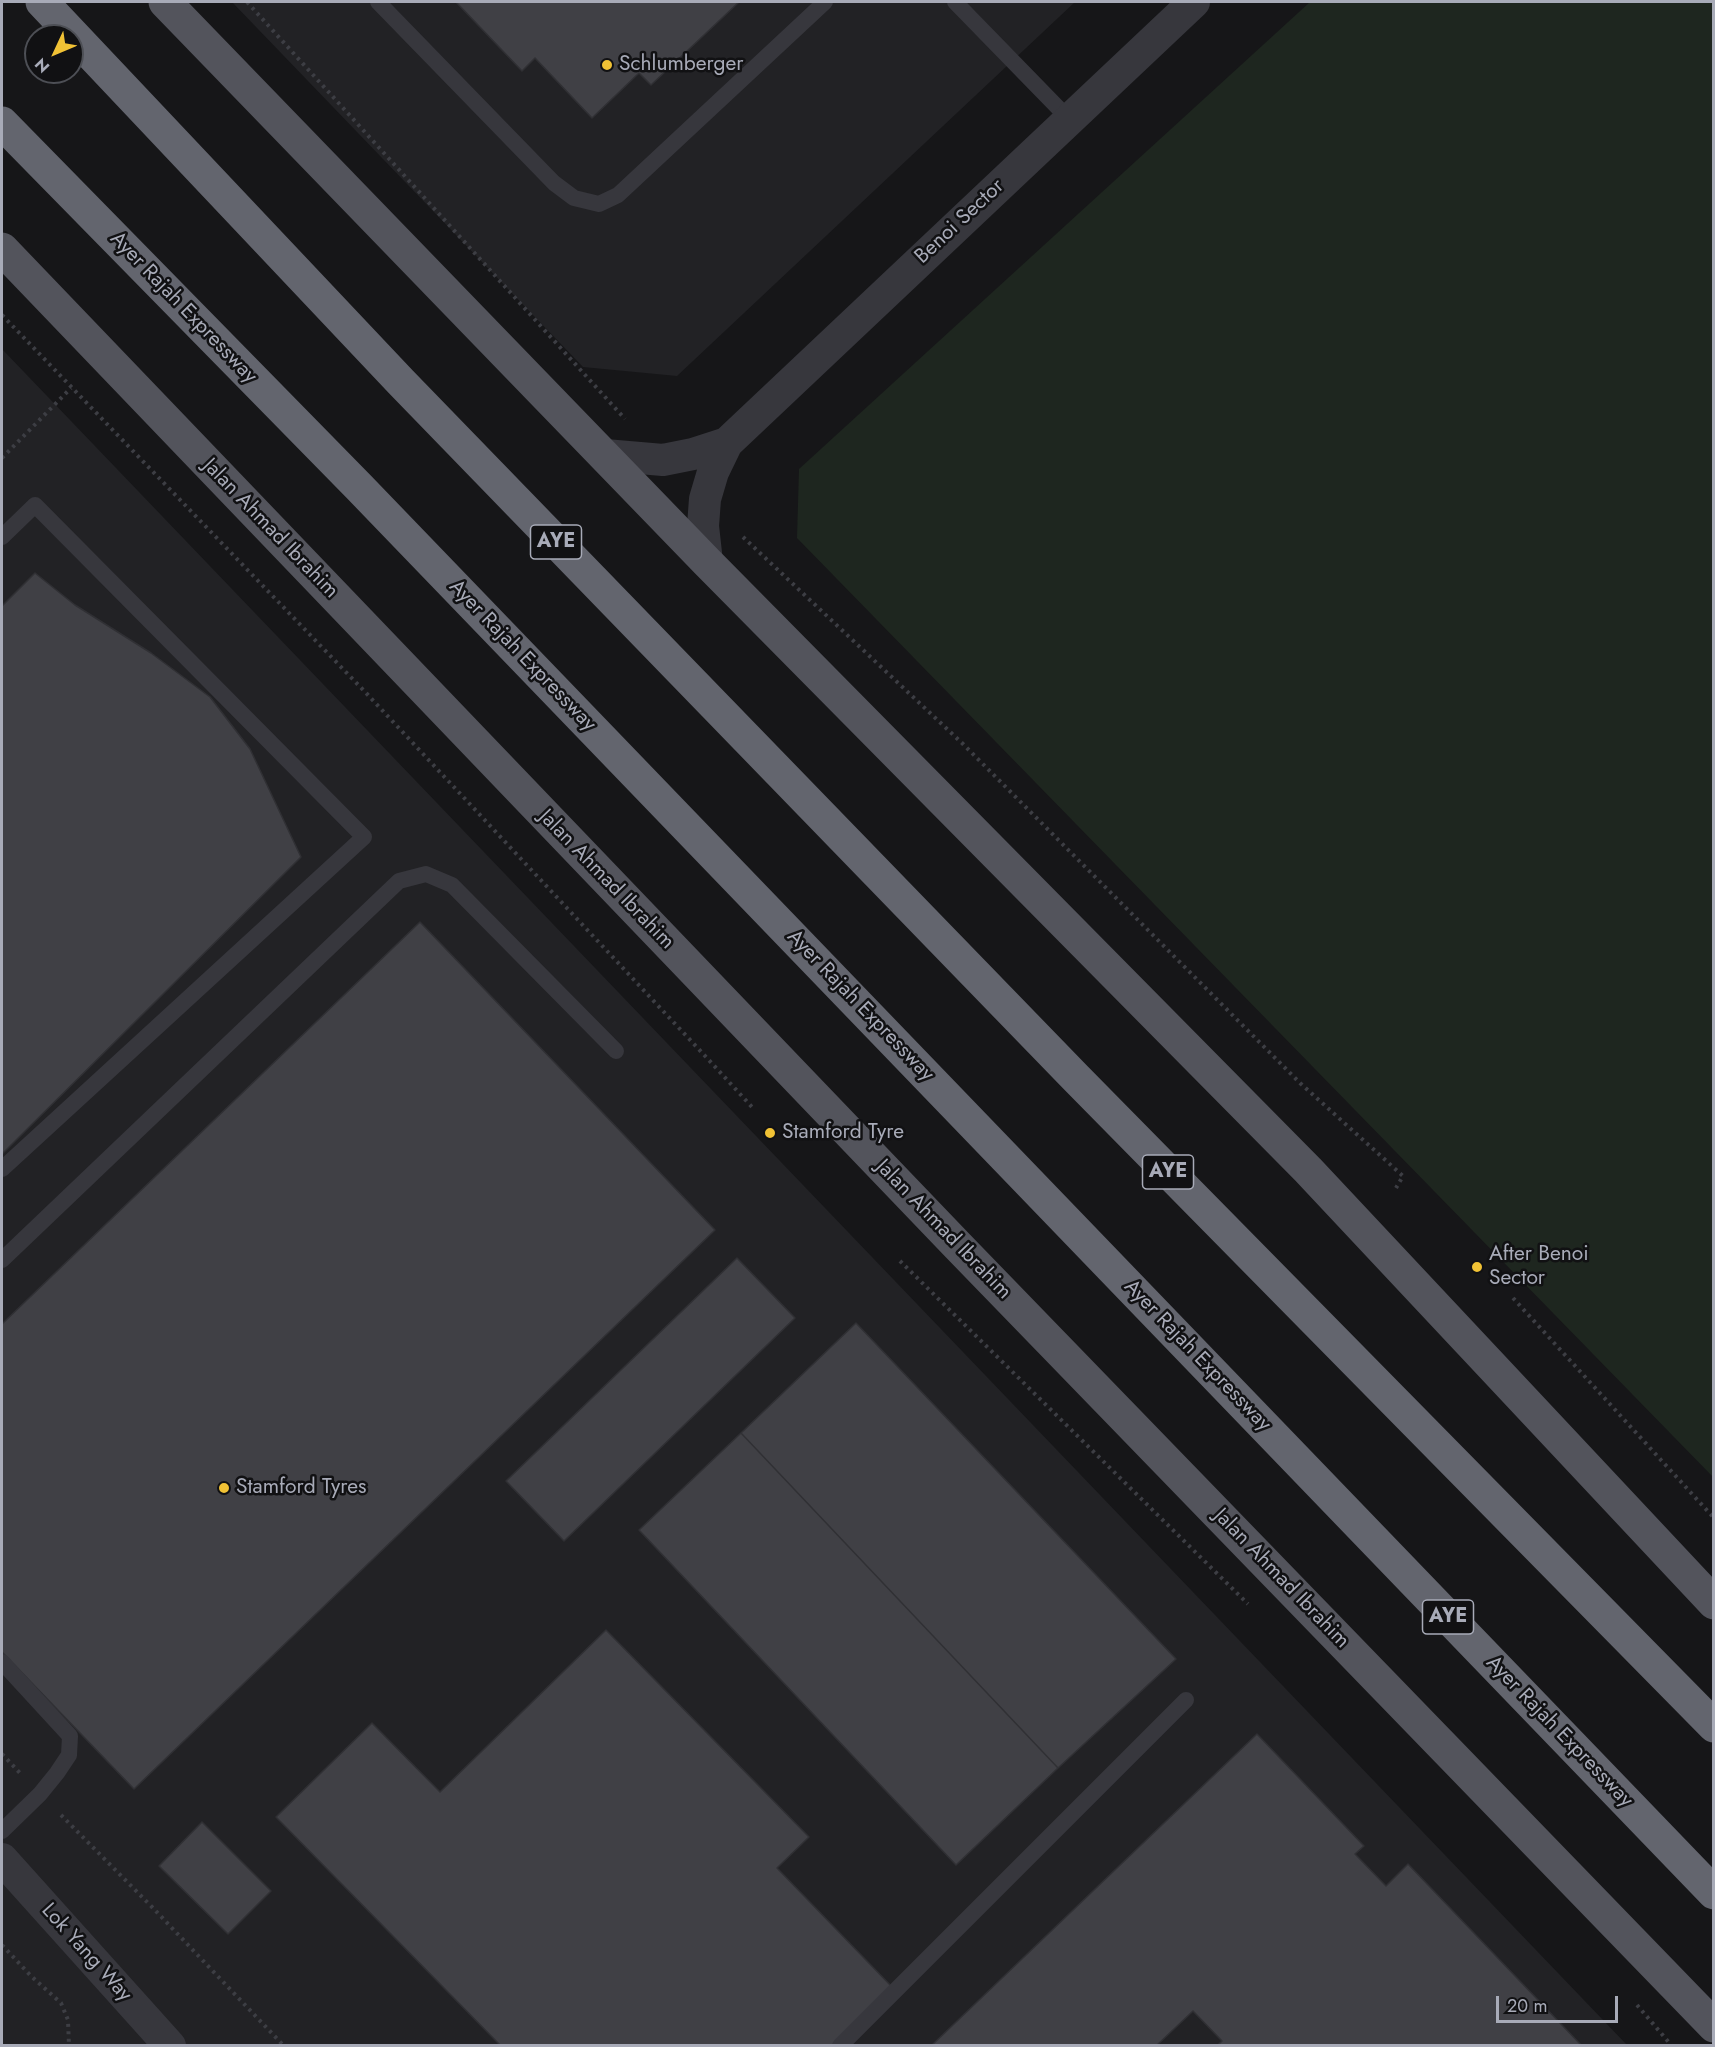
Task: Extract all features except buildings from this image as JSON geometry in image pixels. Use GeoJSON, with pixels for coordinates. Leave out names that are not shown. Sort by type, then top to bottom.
{"type":"FeatureCollection","features":[{"type":"Feature","properties":{"kind":"highway","name":"AYE"},"geometry":{"type":"LineString","coordinates":[[42,2],[409,391],[1068,1070],[1713,1726]]}},
{"type":"Feature","properties":{"kind":"highway","name":"Ayer Rajah Expressway"},"geometry":{"type":"LineString","coordinates":[[2,123],[367,495],[1713,1893]]}},
{"type":"Feature","properties":{"kind":"main road"},"geometry":{"type":"LineString","coordinates":[[165,2],[605,454],[707,562],[1308,1170],[1713,1603]]}},
{"type":"Feature","properties":{"kind":"main road","name":"Jalan Ahmad Ibrahim"},"geometry":{"type":"LineString","coordinates":[[2,249],[966,1254],[1713,2026]]}},
{"type":"Feature","properties":{"kind":"street","name":"Benoi Sector"},"geometry":{"type":"LineString","coordinates":[[707,562],[703,526],[705,499],[713,472],[727,443],[1194,2]]}},
{"type":"Feature","properties":{"kind":"street","name":"Benoi Sector"},"geometry":{"type":"LineString","coordinates":[[605,454],[663,460],[693,454],[727,443]]}},
{"type":"Feature","properties":{"kind":"street","name":"Lok Yang Way"},"geometry":{"type":"LineString","coordinates":[[2,1859],[166,2044]]}},
{"type":"Feature","properties":{"kind":"lane"},"geometry":{"type":"LineString","coordinates":[[378,2],[554,183],[574,198],[599,204],[618,195],[825,2]]}},
{"type":"Feature","properties":{"kind":"lane"},"geometry":{"type":"LineString","coordinates":[[955,2],[1069,119]]}},
{"type":"Feature","properties":{"kind":"lane"},"geometry":{"type":"LineString","coordinates":[[2,537],[35,505],[364,837],[2,1169]]}},
{"type":"Feature","properties":{"kind":"lane"},"geometry":{"type":"LineString","coordinates":[[2,1260],[399,881],[426,874],[452,885],[616,1051]]}},
{"type":"Feature","properties":{"kind":"lane"},"geometry":{"type":"LineString","coordinates":[[2,1662],[70,1736],[69,1755],[40,1794],[2,1831]]}},
{"type":"Feature","properties":{"kind":"lane"},"geometry":{"type":"LineString","coordinates":[[840,2046],[1186,1700]]}},
{"type":"Feature","properties":{"kind":"path"},"geometry":{"type":"LineString","coordinates":[[247,2],[663,460]]}},
{"type":"Feature","properties":{"kind":"path"},"geometry":{"type":"LineString","coordinates":[[2,315],[376,704],[752,1107]]}},
{"type":"Feature","properties":{"kind":"path"},"geometry":{"type":"LineString","coordinates":[[2,458],[71,388]]}},
{"type":"Feature","properties":{"kind":"path"},"geometry":{"type":"LineString","coordinates":[[705,499],[963,744],[1300,1083],[1403,1176],[1396,1188]]}},
{"type":"Feature","properties":{"kind":"path"},"geometry":{"type":"LineString","coordinates":[[900,1261],[1255,1610]]}},
{"type":"Feature","properties":{"kind":"path"},"geometry":{"type":"LineString","coordinates":[[1513,1298],[1713,1518]]}},
{"type":"Feature","properties":{"kind":"path"},"geometry":{"type":"LineString","coordinates":[[2,1754],[284,2046]]}},
{"type":"Feature","properties":{"kind":"path"},"geometry":{"type":"LineString","coordinates":[[2,1945],[30,1976],[61,2003],[68,2020],[69,2046]]}},
{"type":"Feature","properties":{"kind":"path"},"geometry":{"type":"LineString","coordinates":[[1634,2001],[1672,2046]]}},
{"type":"Feature","properties":{"kind":"shaded area"},"geometry":{"type":"Polygon","coordinates":[[[232,2],[1075,2],[677,376],[583,367],[232,2]]]}},
{"type":"Feature","properties":{"kind":"shaded area"},"geometry":{"type":"Polygon","coordinates":[[[1310,2],[1713,2],[1713,1477],[797,538],[799,469],[1310,2]]]}},
{"type":"Feature","properties":{"kind":"shaded area"},"geometry":{"type":"Polygon","coordinates":[[[2,349],[1627,2045],[2,2045],[2,349]]]}},
{"type":"Feature","properties":{"kind":"place","name":"Schlumberger"},"geometry":{"type":"Point","coordinates":[607,65]}},
{"type":"Feature","properties":{"kind":"place","name":"Stamford Tyre"},"geometry":{"type":"Point","coordinates":[770,1133]}},
{"type":"Feature","properties":{"kind":"place","name":"After Benoi Sector"},"geometry":{"type":"Point","coordinates":[1477,1267]}},
{"type":"Feature","properties":{"kind":"place","name":"Stamford Tyres"},"geometry":{"type":"Point","coordinates":[224,1488]}}]}
